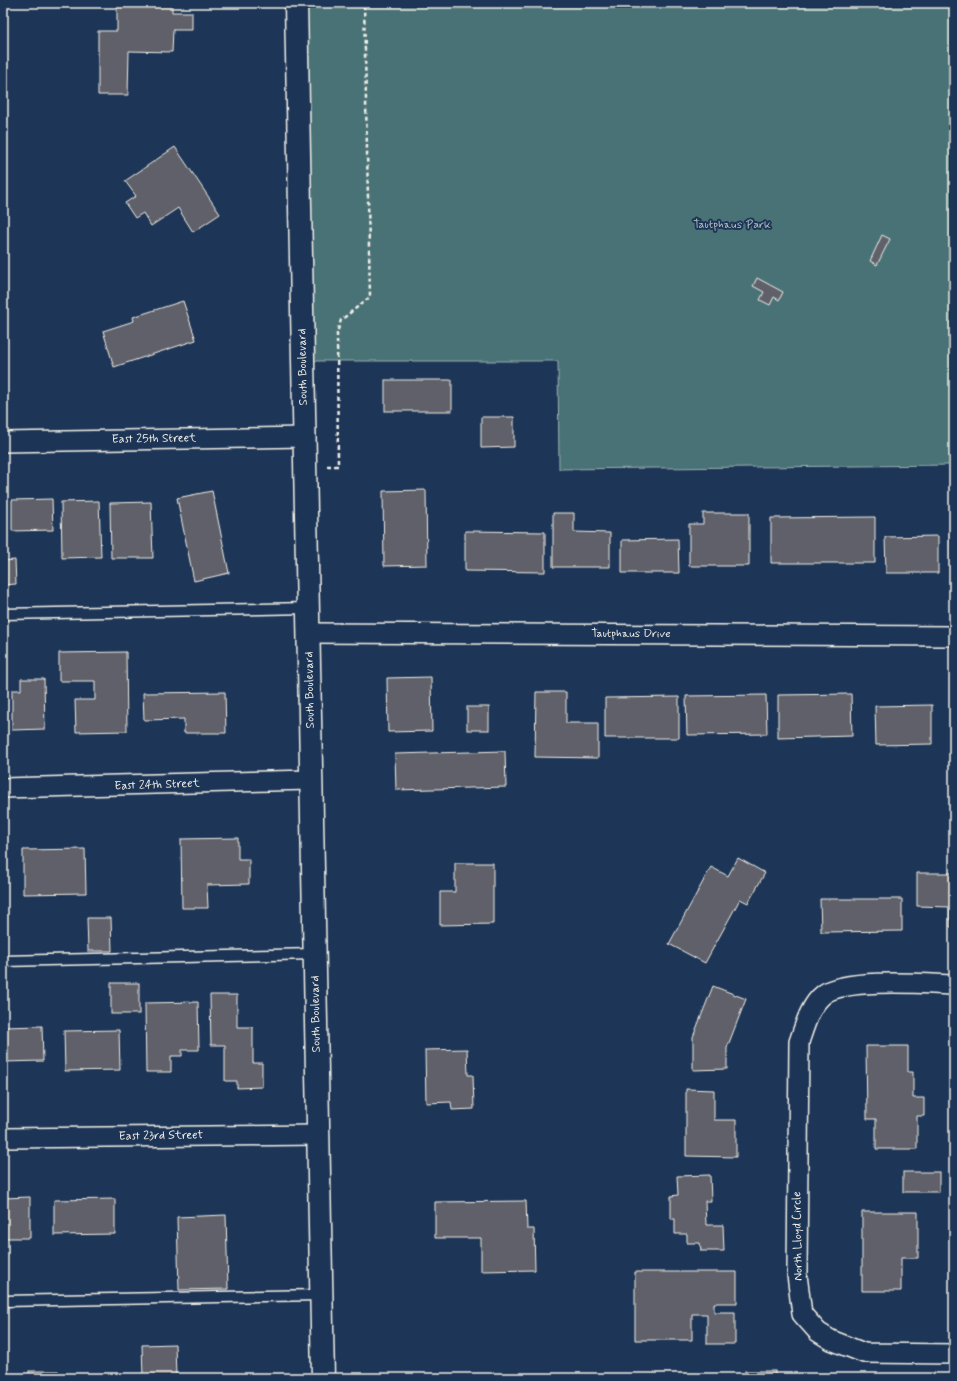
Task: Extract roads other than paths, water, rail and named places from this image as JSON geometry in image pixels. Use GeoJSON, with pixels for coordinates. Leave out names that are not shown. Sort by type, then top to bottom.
{"type":"FeatureCollection","features":[{"type":"Feature","properties":{"kind":"street","name":"South Boulevard"},"geometry":{"type":"LineString","coordinates":[[296,3],[323,1378]]}},
{"type":"Feature","properties":{"kind":"street","name":"East 25th Street"},"geometry":{"type":"LineString","coordinates":[[3,442],[305,437]]}},
{"type":"Feature","properties":{"kind":"street","name":"Tautphaus Drive"},"geometry":{"type":"LineString","coordinates":[[308,633],[954,636]]}},
{"type":"Feature","properties":{"kind":"street","name":"East 24th Street"},"geometry":{"type":"LineString","coordinates":[[3,788],[311,780]]}},
{"type":"Feature","properties":{"kind":"street","name":"North Lloyd Circle"},"geometry":{"type":"LineString","coordinates":[[954,985],[872,983],[834,989],[824,994],[811,1010],[799,1042],[797,1275],[802,1314],[818,1332],[831,1340],[864,1353],[954,1354]]}},
{"type":"Feature","properties":{"kind":"street","name":"East 23rd Street"},"geometry":{"type":"LineString","coordinates":[[3,1138],[319,1135]]}},
{"type":"Feature","properties":{"kind":"lane"},"geometry":{"type":"LineString","coordinates":[[3,614],[308,608]]}},
{"type":"Feature","properties":{"kind":"lane"},"geometry":{"type":"LineString","coordinates":[[3,961],[315,954]]}},
{"type":"Feature","properties":{"kind":"lane"},"geometry":{"type":"LineString","coordinates":[[3,1302],[322,1295]]}},
{"type":"Feature","properties":{"kind":"park label","name":"Tautphaus Park"},"geometry":{"type":"Point","coordinates":[732,225]}}]}
